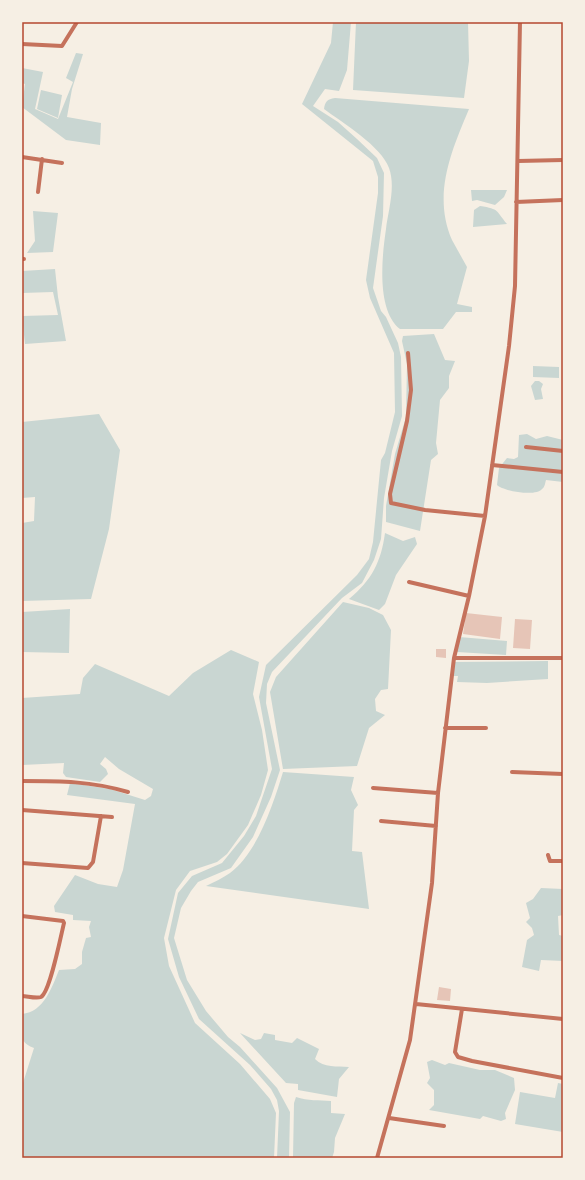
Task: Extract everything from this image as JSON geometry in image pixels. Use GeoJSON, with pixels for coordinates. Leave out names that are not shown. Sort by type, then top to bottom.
{"type":"FeatureCollection","features":[{"type":"Feature","properties":{"kind":"street"},"geometry":{"type":"LineString","coordinates":[[22,44],[62,46],[77,22]]}},
{"type":"Feature","properties":{"kind":"street"},"geometry":{"type":"LineString","coordinates":[[377,1158],[410,1040],[416,1004],[432,883],[438,793],[454,658],[469,596],[485,516],[510,338],[514,286],[518,161],[520,22]]}},
{"type":"Feature","properties":{"kind":"street"},"geometry":{"type":"LineString","coordinates":[[22,157],[62,163]]}},
{"type":"Feature","properties":{"kind":"street"},"geometry":{"type":"LineString","coordinates":[[38,192],[42,159]]}},
{"type":"Feature","properties":{"kind":"street"},"geometry":{"type":"LineString","coordinates":[[518,161],[563,160]]}},
{"type":"Feature","properties":{"kind":"street"},"geometry":{"type":"LineString","coordinates":[[516,202],[563,200]]}},
{"type":"Feature","properties":{"kind":"street"},"geometry":{"type":"LineString","coordinates":[[408,353],[410,398],[407,421],[390,494],[391,503],[418,509],[485,516]]}},
{"type":"Feature","properties":{"kind":"street"},"geometry":{"type":"LineString","coordinates":[[526,447],[563,451]]}},
{"type":"Feature","properties":{"kind":"street"},"geometry":{"type":"LineString","coordinates":[[492,465],[563,472]]}},
{"type":"Feature","properties":{"kind":"street"},"geometry":{"type":"LineString","coordinates":[[409,582],[469,596]]}},
{"type":"Feature","properties":{"kind":"street"},"geometry":{"type":"LineString","coordinates":[[454,658],[563,658]]}},
{"type":"Feature","properties":{"kind":"street"},"geometry":{"type":"LineString","coordinates":[[445,728],[486,728]]}},
{"type":"Feature","properties":{"kind":"street"},"geometry":{"type":"LineString","coordinates":[[512,772],[563,774]]}},
{"type":"Feature","properties":{"kind":"street"},"geometry":{"type":"LineString","coordinates":[[22,781],[60,781],[102,784],[128,792]]}},
{"type":"Feature","properties":{"kind":"street"},"geometry":{"type":"LineString","coordinates":[[373,788],[438,793]]}},
{"type":"Feature","properties":{"kind":"street"},"geometry":{"type":"LineString","coordinates":[[22,810],[112,817]]}},
{"type":"Feature","properties":{"kind":"street"},"geometry":{"type":"LineString","coordinates":[[22,863],[88,868],[93,862],[101,816]]}},
{"type":"Feature","properties":{"kind":"street"},"geometry":{"type":"LineString","coordinates":[[381,821],[436,826]]}},
{"type":"Feature","properties":{"kind":"street"},"geometry":{"type":"LineString","coordinates":[[548,855],[550,861],[563,862]]}},
{"type":"Feature","properties":{"kind":"street"},"geometry":{"type":"LineString","coordinates":[[22,916],[63,921],[64,923],[51,976],[43,994],[38,998],[22,996]]}},
{"type":"Feature","properties":{"kind":"street"},"geometry":{"type":"LineString","coordinates":[[416,1004],[563,1019]]}},
{"type":"Feature","properties":{"kind":"street"},"geometry":{"type":"LineString","coordinates":[[462,1009],[456,1052],[458,1057],[472,1062],[563,1078]]}},
{"type":"Feature","properties":{"kind":"street"},"geometry":{"type":"LineString","coordinates":[[389,1118],[444,1126]]}},
{"type":"Feature","properties":{"kind":"shaded area"},"geometry":{"type":"Polygon","coordinates":[[[333,22],[351,22],[347,70],[339,91],[325,89],[313,106],[338,122],[357,139],[377,158],[384,173],[383,216],[373,288],[381,311],[386,317],[398,343],[401,357],[402,416],[392,451],[384,498],[381,539],[374,560],[362,583],[342,598],[272,672],[267,684],[266,703],[280,770],[271,797],[253,837],[231,868],[198,882],[191,891],[181,908],[174,938],[187,980],[206,1011],[228,1037],[240,1047],[277,1088],[290,1112],[289,1158],[277,1158],[279,1111],[277,1100],[271,1089],[250,1065],[199,1019],[179,977],[168,939],[178,893],[192,876],[222,863],[244,836],[256,816],[272,769],[259,697],[266,665],[357,575],[369,559],[373,542],[381,460],[385,453],[395,412],[394,353],[370,298],[366,280],[378,193],[378,177],[373,161],[302,104],[331,43],[333,22]]]}},
{"type":"Feature","properties":{"kind":"shaded area"},"geometry":{"type":"Polygon","coordinates":[[[356,22],[468,22],[469,61],[464,98],[353,90],[356,22]]]}},
{"type":"Feature","properties":{"kind":"shaded area"},"geometry":{"type":"Polygon","coordinates":[[[76,53],[83,54],[72,89],[67,117],[101,123],[100,145],[66,140],[22,107],[25,84],[22,83],[22,68],[43,72],[35,109],[58,119],[73,82],[66,78],[76,53]]]}},
{"type":"Feature","properties":{"kind":"shaded area"},"geometry":{"type":"Polygon","coordinates":[[[41,90],[62,95],[58,118],[37,109],[41,90]]]}},
{"type":"Feature","properties":{"kind":"shaded area"},"geometry":{"type":"Polygon","coordinates":[[[335,98],[469,109],[451,156],[444,189],[444,206],[446,223],[452,240],[467,267],[457,304],[472,307],[472,312],[456,312],[443,329],[400,329],[392,320],[387,309],[382,282],[384,240],[392,191],[391,175],[385,160],[370,143],[324,109],[327,101],[335,98]]]}},
{"type":"Feature","properties":{"kind":"shaded area"},"geometry":{"type":"Polygon","coordinates":[[[471,190],[507,190],[504,197],[495,205],[477,200],[472,201],[471,190]]]}},
{"type":"Feature","properties":{"kind":"shaded area"},"geometry":{"type":"Polygon","coordinates":[[[480,206],[497,211],[507,224],[473,227],[474,210],[480,206]]]}},
{"type":"Feature","properties":{"kind":"shaded area"},"geometry":{"type":"Polygon","coordinates":[[[33,211],[58,213],[53,252],[27,253],[35,241],[33,211]]]}},
{"type":"Feature","properties":{"kind":"shaded area"},"geometry":{"type":"Polygon","coordinates":[[[55,269],[58,297],[66,341],[25,344],[22,316],[58,315],[53,292],[22,293],[22,271],[55,269]]]}},
{"type":"Feature","properties":{"kind":"shaded area"},"geometry":{"type":"Polygon","coordinates":[[[434,334],[445,360],[455,361],[449,376],[449,388],[440,400],[436,443],[438,454],[431,460],[420,531],[386,522],[386,506],[395,454],[406,417],[407,364],[402,341],[403,336],[434,334]]]}},
{"type":"Feature","properties":{"kind":"shaded area"},"geometry":{"type":"Polygon","coordinates":[[[533,366],[559,367],[559,378],[533,377],[533,366]]]}},
{"type":"Feature","properties":{"kind":"shaded area"},"geometry":{"type":"Polygon","coordinates":[[[535,381],[539,381],[543,384],[541,389],[543,399],[535,400],[531,386],[535,381]]]}},
{"type":"Feature","properties":{"kind":"shaded area"},"geometry":{"type":"Polygon","coordinates":[[[99,414],[120,450],[109,529],[91,599],[22,601],[22,523],[34,521],[35,497],[22,498],[22,422],[99,414]]]}},
{"type":"Feature","properties":{"kind":"shaded area"},"geometry":{"type":"Polygon","coordinates":[[[527,434],[536,439],[547,436],[563,440],[563,482],[546,480],[543,488],[533,493],[512,491],[497,485],[499,468],[507,458],[514,459],[518,457],[519,435],[527,434]]]}},
{"type":"Feature","properties":{"kind":"shaded area"},"geometry":{"type":"Polygon","coordinates":[[[385,533],[403,541],[415,537],[417,544],[396,575],[385,604],[379,610],[349,599],[364,585],[374,570],[381,553],[385,533]]]}},
{"type":"Feature","properties":{"kind":"shaded area"},"geometry":{"type":"Polygon","coordinates":[[[343,602],[369,608],[383,615],[391,630],[388,689],[381,690],[375,699],[376,711],[385,715],[369,728],[357,766],[283,769],[270,692],[276,677],[343,602]]]}},
{"type":"Feature","properties":{"kind":"shaded area"},"geometry":{"type":"Polygon","coordinates":[[[70,609],[69,653],[22,652],[22,612],[70,609]]]}},
{"type":"Feature","properties":{"kind":"shaded area"},"geometry":{"type":"Polygon","coordinates":[[[459,637],[507,641],[506,655],[457,652],[459,637]]]}},
{"type":"Feature","properties":{"kind":"shaded area"},"geometry":{"type":"Polygon","coordinates":[[[231,650],[259,662],[253,694],[262,730],[268,770],[261,795],[248,825],[227,854],[217,862],[190,871],[176,890],[164,938],[169,966],[195,1023],[240,1064],[270,1099],[276,1113],[274,1158],[22,1158],[22,1086],[34,1048],[25,1043],[23,1039],[21,1031],[22,1014],[36,1009],[42,1004],[50,991],[59,970],[75,969],[82,964],[82,952],[86,938],[91,937],[89,927],[91,921],[73,920],[73,915],[55,912],[54,906],[75,875],[98,884],[117,887],[123,870],[135,804],[67,795],[70,783],[110,789],[145,800],[151,796],[153,789],[119,769],[105,757],[100,764],[106,769],[108,774],[100,782],[66,777],[63,773],[64,763],[22,765],[22,698],[80,694],[83,678],[95,664],[169,696],[193,673],[231,650]]]}},
{"type":"Feature","properties":{"kind":"shaded area"},"geometry":{"type":"Polygon","coordinates":[[[548,661],[548,679],[487,683],[457,682],[458,676],[453,676],[454,662],[548,661]]]}},
{"type":"Feature","properties":{"kind":"shaded area"},"geometry":{"type":"Polygon","coordinates":[[[283,772],[354,777],[351,790],[358,805],[354,810],[352,851],[362,852],[369,909],[206,886],[230,873],[240,864],[248,853],[263,827],[275,798],[283,772]]]}},
{"type":"Feature","properties":{"kind":"shaded area"},"geometry":{"type":"Polygon","coordinates":[[[541,888],[563,889],[563,915],[558,916],[559,935],[563,936],[563,961],[541,960],[539,971],[522,967],[527,940],[534,935],[532,928],[526,922],[530,918],[526,903],[533,899],[541,888]]]}},
{"type":"Feature","properties":{"kind":"shaded area"},"geometry":{"type":"Polygon","coordinates":[[[240,1033],[255,1040],[261,1039],[264,1033],[275,1035],[275,1040],[292,1043],[297,1038],[319,1049],[315,1059],[322,1064],[349,1067],[339,1079],[337,1097],[298,1090],[298,1084],[286,1083],[240,1033]]]}},
{"type":"Feature","properties":{"kind":"shaded area"},"geometry":{"type":"Polygon","coordinates":[[[432,1060],[445,1065],[449,1063],[480,1070],[495,1070],[514,1078],[515,1090],[505,1113],[506,1119],[501,1121],[483,1116],[480,1119],[429,1110],[434,1105],[434,1090],[427,1083],[430,1078],[427,1062],[432,1060]]]}},
{"type":"Feature","properties":{"kind":"shaded area"},"geometry":{"type":"Polygon","coordinates":[[[558,1083],[563,1084],[563,1132],[515,1124],[520,1092],[555,1098],[558,1083]]]}},
{"type":"Feature","properties":{"kind":"shaded area"},"geometry":{"type":"Polygon","coordinates":[[[296,1097],[309,1100],[331,1101],[331,1113],[345,1114],[335,1138],[332,1158],[293,1158],[294,1103],[296,1097]]]}},
{"type":"Feature","properties":{"kind":"building"},"geometry":{"type":"Polygon","coordinates":[[[466,613],[502,617],[500,639],[463,634],[466,613]]]}},
{"type":"Feature","properties":{"kind":"building"},"geometry":{"type":"Polygon","coordinates":[[[515,619],[532,620],[530,649],[513,648],[515,619]]]}},
{"type":"Feature","properties":{"kind":"building"},"geometry":{"type":"Polygon","coordinates":[[[436,649],[446,649],[446,658],[436,657],[436,649]]]}},
{"type":"Feature","properties":{"kind":"building"},"geometry":{"type":"Polygon","coordinates":[[[439,987],[451,989],[450,1001],[437,1000],[439,987]]]}}]}
